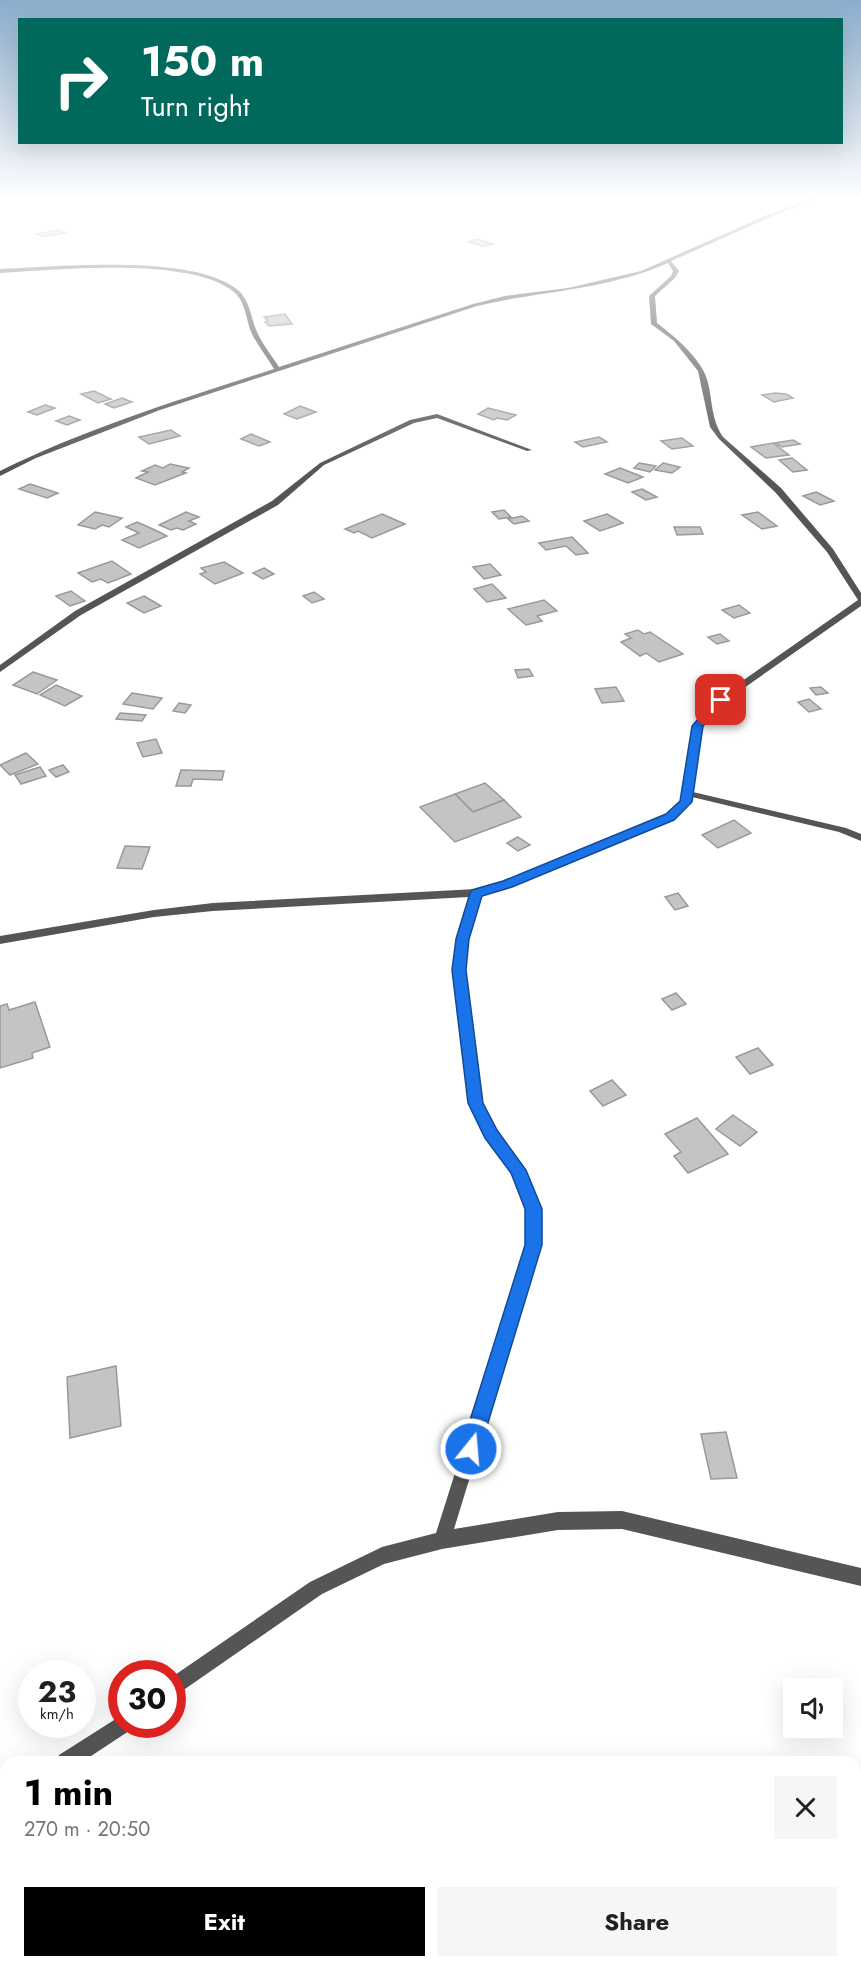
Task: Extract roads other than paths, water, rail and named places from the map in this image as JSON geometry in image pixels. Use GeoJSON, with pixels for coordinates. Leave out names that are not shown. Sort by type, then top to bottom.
{"type":"FeatureCollection","features":[{"type":"Feature","properties":{"kind":"street"},"geometry":{"type":"LineString","coordinates":[[234,289],[244,302],[254,332],[277,369]]}},
{"type":"Feature","properties":{"kind":"street"},"geometry":{"type":"LineString","coordinates":[[0,474],[34,457],[158,409],[277,369],[487,302],[573,289]]}},
{"type":"Feature","properties":{"kind":"street"},"geometry":{"type":"LineString","coordinates":[[0,940],[45,935],[173,911],[238,905],[476,893],[508,884],[670,817],[686,802],[698,726],[721,700],[861,600],[830,551],[778,490],[721,438],[713,427],[701,372],[676,340],[654,324],[652,296],[660,289]]}},
{"type":"Feature","properties":{"kind":"street"},"geometry":{"type":"LineString","coordinates":[[0,669],[78,613],[275,502],[322,464],[412,421],[437,416],[530,450]]}},
{"type":"Feature","properties":{"kind":"street"},"geometry":{"type":"LineString","coordinates":[[686,793],[842,830],[861,838]]}},
{"type":"Feature","properties":{"kind":"street"},"geometry":{"type":"LineString","coordinates":[[442,1540],[534,1245],[534,1209],[518,1170],[491,1134],[476,1103],[459,970],[462,939],[476,893]]}},
{"type":"Feature","properties":{"kind":"street"},"geometry":{"type":"LineString","coordinates":[[186,1679],[316,1588],[382,1556],[442,1540],[558,1521],[622,1520],[861,1577]]}},
{"type":"Feature","properties":{"kind":"street"},"geometry":{"type":"LineString","coordinates":[[75,1756],[108,1734]]}}]}
